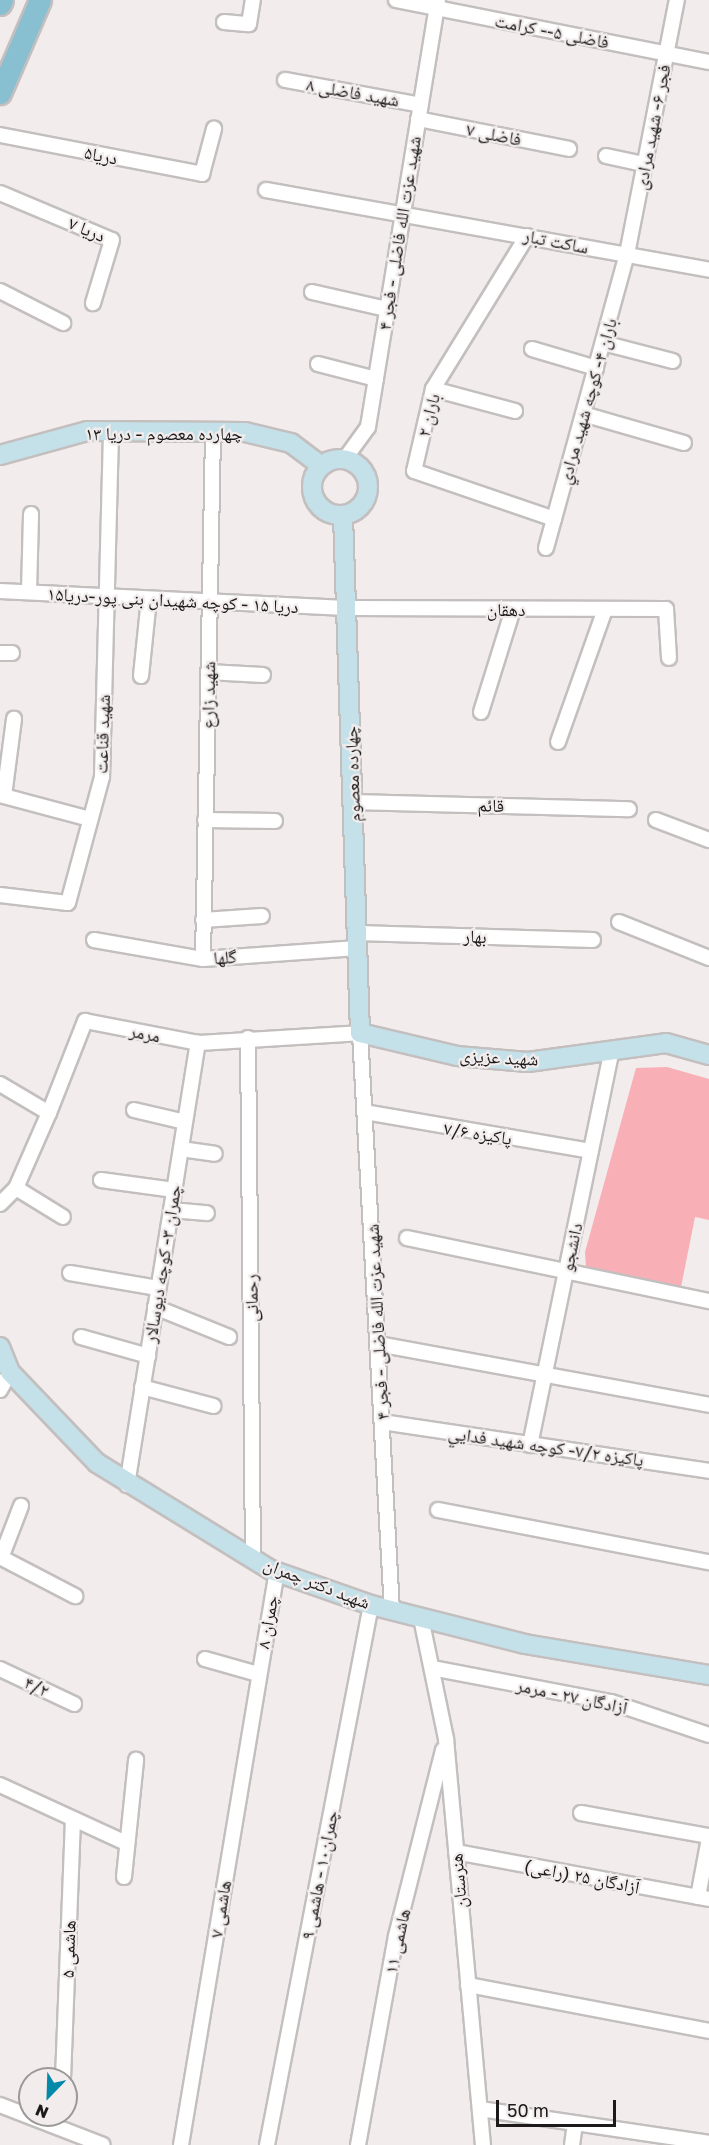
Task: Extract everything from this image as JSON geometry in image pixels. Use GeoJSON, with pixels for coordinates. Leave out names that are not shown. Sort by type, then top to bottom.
{"type":"FeatureCollection","features":[{"type":"Feature","properties":{"kind":"main road"},"geometry":{"type":"LineString","coordinates":[[0,4],[2,0]]}},
{"type":"Feature","properties":{"kind":"main road"},"geometry":{"type":"LineString","coordinates":[[0,93],[6,60],[40,0]]}},
{"type":"Feature","properties":{"kind":"street"},"geometry":{"type":"LineString","coordinates":[[224,22],[249,24],[253,0]]}},
{"type":"Feature","properties":{"kind":"street","name":"فاضلی ۵-- کرامت"},"geometry":{"type":"LineString","coordinates":[[396,0],[437,5],[709,62]]}},
{"type":"Feature","properties":{"kind":"street","name":"فجر ۶- شهید مرادی"},"geometry":{"type":"LineString","coordinates":[[627,255],[677,0]]}},
{"type":"Feature","properties":{"kind":"street","name":"شهید عزت الله فاضلی - فجر ۴"},"geometry":{"type":"LineString","coordinates":[[344,460],[368,427],[437,5]]}},
{"type":"Feature","properties":{"kind":"street","name":"شهید فاضلی ۸"},"geometry":{"type":"LineString","coordinates":[[285,80],[420,112]]}},
{"type":"Feature","properties":{"kind":"street","name":"فاضلی ۷"},"geometry":{"type":"LineString","coordinates":[[420,112],[569,149]]}},
{"type":"Feature","properties":{"kind":"street","name":"دریا۵"},"geometry":{"type":"LineString","coordinates":[[0,135],[202,174],[214,129]]}},
{"type":"Feature","properties":{"kind":"street"},"geometry":{"type":"LineString","coordinates":[[606,156],[645,164]]}},
{"type":"Feature","properties":{"kind":"street","name":"ساکت تبار"},"geometry":{"type":"LineString","coordinates":[[266,190],[403,212],[709,270]]}},
{"type":"Feature","properties":{"kind":"street","name":"دریا ۷"},"geometry":{"type":"LineString","coordinates":[[0,193],[112,240],[93,303]]}},
{"type":"Feature","properties":{"kind":"street","name":"باران ۲"},"geometry":{"type":"LineString","coordinates":[[527,236],[433,389],[414,471],[554,519]]}},
{"type":"Feature","properties":{"kind":"street","name":"باران ۴- كوچه شهيد مرادي"},"geometry":{"type":"LineString","coordinates":[[546,548],[627,255]]}},
{"type":"Feature","properties":{"kind":"street"},"geometry":{"type":"LineString","coordinates":[[0,291],[63,323]]}},
{"type":"Feature","properties":{"kind":"street"},"geometry":{"type":"LineString","coordinates":[[312,292],[387,309]]}},
{"type":"Feature","properties":{"kind":"street"},"geometry":{"type":"LineString","coordinates":[[603,343],[673,361]]}},
{"type":"Feature","properties":{"kind":"street"},"geometry":{"type":"LineString","coordinates":[[532,349],[596,368]]}},
{"type":"Feature","properties":{"kind":"street"},"geometry":{"type":"LineString","coordinates":[[318,364],[375,379]]}},
{"type":"Feature","properties":{"kind":"street"},"geometry":{"type":"LineString","coordinates":[[433,389],[515,411]]}},
{"type":"Feature","properties":{"kind":"street"},"geometry":{"type":"LineString","coordinates":[[583,414],[684,443]]}},
{"type":"Feature","properties":{"kind":"street","name":"چهارده معصوم - دریا ۱۳"},"geometry":{"type":"LineString","coordinates":[[0,455],[87,431],[213,431],[270,436],[291,442],[321,466]]}},
{"type":"Feature","properties":{"kind":"street","name":"شهید قناعت"},"geometry":{"type":"LineString","coordinates":[[0,895],[68,903],[102,777],[111,431]]}},
{"type":"Feature","properties":{"kind":"street","name":"شهید زارع"},"geometry":{"type":"LineString","coordinates":[[202,959],[213,431]]}},
{"type":"Feature","properties":{"kind":"street"},"geometry":{"type":"LineString","coordinates":[[344,460],[360,468],[368,484],[359,508],[343,515],[326,512],[314,499],[312,481],[321,466],[344,460]]}},
{"type":"Feature","properties":{"kind":"street"},"geometry":{"type":"LineString","coordinates":[[29,592],[31,514]]}},
{"type":"Feature","properties":{"kind":"street","name":"چهارده معصوم"},"geometry":{"type":"LineString","coordinates":[[343,515],[360,1033]]}},
{"type":"Feature","properties":{"kind":"street","name":"دریا ۱۵ - كوچه شهيدان بنی پور-دريا۱۵"},"geometry":{"type":"LineString","coordinates":[[0,591],[346,608]]}},
{"type":"Feature","properties":{"kind":"street"},"geometry":{"type":"LineString","coordinates":[[141,676],[148,599]]}},
{"type":"Feature","properties":{"kind":"street","name":"دهقان"},"geometry":{"type":"LineString","coordinates":[[346,608],[666,609],[669,658]]}},
{"type":"Feature","properties":{"kind":"street"},"geometry":{"type":"LineString","coordinates":[[482,712],[513,609]]}},
{"type":"Feature","properties":{"kind":"street"},"geometry":{"type":"LineString","coordinates":[[558,742],[605,609]]}},
{"type":"Feature","properties":{"kind":"street"},"geometry":{"type":"LineString","coordinates":[[208,672],[263,675]]}},
{"type":"Feature","properties":{"kind":"street"},"geometry":{"type":"LineString","coordinates":[[14,719],[2,796],[90,819]]}},
{"type":"Feature","properties":{"kind":"street","name":"قائم"},"geometry":{"type":"LineString","coordinates":[[353,802],[629,809]]}},
{"type":"Feature","properties":{"kind":"street"},"geometry":{"type":"LineString","coordinates":[[205,820],[275,821]]}},
{"type":"Feature","properties":{"kind":"street"},"geometry":{"type":"LineString","coordinates":[[657,820],[709,840]]}},
{"type":"Feature","properties":{"kind":"street"},"geometry":{"type":"LineString","coordinates":[[203,920],[262,916]]}},
{"type":"Feature","properties":{"kind":"street"},"geometry":{"type":"LineString","coordinates":[[619,922],[709,958]]}},
{"type":"Feature","properties":{"kind":"street","name":"گلها"},"geometry":{"type":"LineString","coordinates":[[94,940],[202,959],[357,940]]}},
{"type":"Feature","properties":{"kind":"street","name":"بهار"},"geometry":{"type":"LineString","coordinates":[[357,940],[593,940]]}},
{"type":"Feature","properties":{"kind":"street","name":"مرمر"},"geometry":{"type":"LineString","coordinates":[[50,1113],[85,1021],[198,1043],[248,1038],[360,1033]]}},
{"type":"Feature","properties":{"kind":"street","name":"شهید عزت الله فاضلی - فجر ۴"},"geometry":{"type":"LineString","coordinates":[[360,1033],[393,1611]]}},
{"type":"Feature","properties":{"kind":"street","name":"شهید عزیزی"},"geometry":{"type":"LineString","coordinates":[[360,1033],[457,1056],[528,1062],[666,1043],[709,1055]]}},
{"type":"Feature","properties":{"kind":"street","name":"رحمانی"},"geometry":{"type":"LineString","coordinates":[[248,1038],[254,1559]]}},
{"type":"Feature","properties":{"kind":"street","name":"چمران ۳- كوچه ديوسالار"},"geometry":{"type":"LineString","coordinates":[[127,1485],[198,1043]]}},
{"type":"Feature","properties":{"kind":"street","name":"دانشجو"},"geometry":{"type":"LineString","coordinates":[[530,1444],[612,1049]]}},
{"type":"Feature","properties":{"kind":"street"},"geometry":{"type":"LineString","coordinates":[[0,1084],[50,1113],[16,1188],[0,1204]]}},
{"type":"Feature","properties":{"kind":"street"},"geometry":{"type":"LineString","coordinates":[[134,1110],[185,1122]]}},
{"type":"Feature","properties":{"kind":"street","name":"پاکیزه ۷/۶"},"geometry":{"type":"LineString","coordinates":[[365,1112],[591,1151]]}},
{"type":"Feature","properties":{"kind":"street"},"geometry":{"type":"LineString","coordinates":[[181,1149],[215,1154]]}},
{"type":"Feature","properties":{"kind":"street"},"geometry":{"type":"LineString","coordinates":[[101,1180],[174,1190]]}},
{"type":"Feature","properties":{"kind":"street"},"geometry":{"type":"LineString","coordinates":[[16,1188],[63,1217]]}},
{"type":"Feature","properties":{"kind":"street"},"geometry":{"type":"LineString","coordinates":[[171,1210],[207,1213]]}},
{"type":"Feature","properties":{"kind":"street"},"geometry":{"type":"LineString","coordinates":[[407,1238],[709,1301]]}},
{"type":"Feature","properties":{"kind":"street"},"geometry":{"type":"LineString","coordinates":[[70,1273],[158,1288]]}},
{"type":"Feature","properties":{"kind":"street"},"geometry":{"type":"LineString","coordinates":[[155,1307],[229,1337]]}},
{"type":"Feature","properties":{"kind":"street"},"geometry":{"type":"LineString","coordinates":[[81,1337],[148,1356]]}},
{"type":"Feature","properties":{"kind":"street"},"geometry":{"type":"LineString","coordinates":[[378,1344],[709,1405]]}},
{"type":"Feature","properties":{"kind":"street","name":"شهید دکتر چمران"},"geometry":{"type":"LineString","coordinates":[[0,1347],[10,1372],[97,1463],[127,1485],[277,1571],[371,1605],[525,1644],[709,1675]]}},
{"type":"Feature","properties":{"kind":"street"},"geometry":{"type":"LineString","coordinates":[[0,1390],[10,1372]]}},
{"type":"Feature","properties":{"kind":"street"},"geometry":{"type":"LineString","coordinates":[[142,1387],[214,1406]]}},
{"type":"Feature","properties":{"kind":"street","name":"پاکیزه ۷/۲- كوچه شهيد فدايي"},"geometry":{"type":"LineString","coordinates":[[382,1422],[709,1471]]}},
{"type":"Feature","properties":{"kind":"street"},"geometry":{"type":"LineString","coordinates":[[21,1506],[1,1557],[75,1596]]}},
{"type":"Feature","properties":{"kind":"street"},"geometry":{"type":"LineString","coordinates":[[438,1510],[709,1562]]}},
{"type":"Feature","properties":{"kind":"street","name":"چمران ۸"},"geometry":{"type":"LineString","coordinates":[[258,1674],[277,1571]]}},
{"type":"Feature","properties":{"kind":"street","name":"چمران۱۰ - هاشمی ۹"},"geometry":{"type":"LineString","coordinates":[[267,2145],[371,1605]]}},
{"type":"Feature","properties":{"kind":"street","name":"هنرستان"},"geometry":{"type":"LineString","coordinates":[[421,1618],[446,1739],[483,2145]]}},
{"type":"Feature","properties":{"kind":"street"},"geometry":{"type":"LineString","coordinates":[[205,1659],[258,1674]]}},
{"type":"Feature","properties":{"kind":"street","name":"آزادگان ۲۷ - مرمر"},"geometry":{"type":"LineString","coordinates":[[432,1668],[610,1702],[709,1735]]}},
{"type":"Feature","properties":{"kind":"street","name":"۴/۲"},"geometry":{"type":"LineString","coordinates":[[0,1669],[74,1704]]}},
{"type":"Feature","properties":{"kind":"street","name":"هاشمی ۷"},"geometry":{"type":"LineString","coordinates":[[182,2145],[258,1674]]}},
{"type":"Feature","properties":{"kind":"street","name":"هاشمی ۱۱"},"geometry":{"type":"LineString","coordinates":[[358,2145],[396,1936],[446,1739]]}},
{"type":"Feature","properties":{"kind":"street"},"geometry":{"type":"LineString","coordinates":[[124,1876],[136,1760]]}},
{"type":"Feature","properties":{"kind":"street"},"geometry":{"type":"LineString","coordinates":[[0,1785],[126,1843]]}},
{"type":"Feature","properties":{"kind":"street"},"geometry":{"type":"LineString","coordinates":[[581,1813],[709,1837],[704,1898]]}},
{"type":"Feature","properties":{"kind":"street","name":"هاشمی ۵"},"geometry":{"type":"LineString","coordinates":[[63,2067],[73,1819]]}},
{"type":"Feature","properties":{"kind":"street","name":"آزادگان ۲۵ (راعی)"},"geometry":{"type":"LineString","coordinates":[[456,1852],[704,1898]]}},
{"type":"Feature","properties":{"kind":"street"},"geometry":{"type":"LineString","coordinates":[[468,1985],[709,2031]]}},
{"type":"Feature","properties":{"kind":"street"},"geometry":{"type":"LineString","coordinates":[[0,2105],[18,2110]]}},
{"type":"Feature","properties":{"kind":"street"},"geometry":{"type":"LineString","coordinates":[[480,2109],[575,2124],[636,2139],[709,2143]]}},
{"type":"Feature","properties":{"kind":"street"},"geometry":{"type":"LineString","coordinates":[[572,2145],[575,2124]]}},
{"type":"Feature","properties":{"kind":"street"},"geometry":{"type":"LineString","coordinates":[[70,2127],[103,2145]]}},
{"type":"Feature","properties":{"kind":"shaded area"},"geometry":{"type":"Polygon","coordinates":[[[667,1067],[709,1079],[709,1220],[695,1217],[680,1292],[586,1268],[585,1252],[636,1068],[667,1067]]]}}]}
